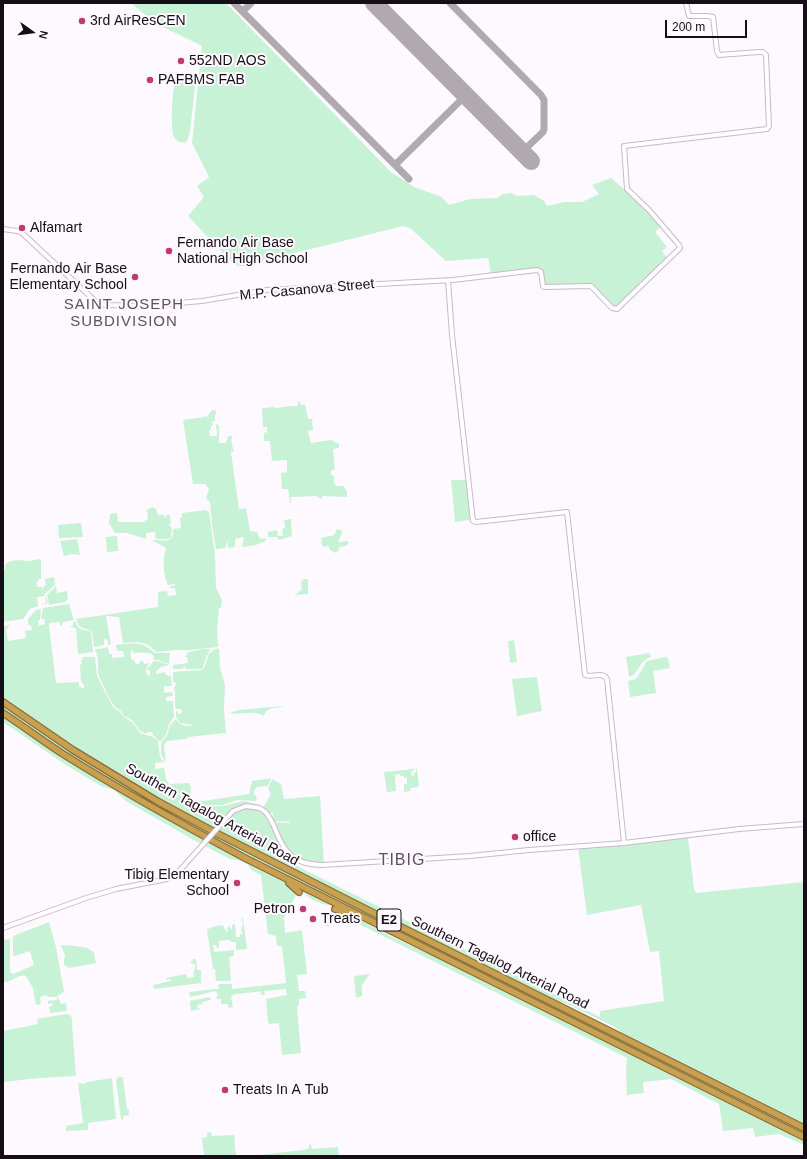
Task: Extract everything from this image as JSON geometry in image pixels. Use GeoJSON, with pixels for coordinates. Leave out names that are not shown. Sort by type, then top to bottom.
{"type":"FeatureCollection","features":[{"type":"Feature","properties":{"kind":"highway","name":"Southern Tagalog Arterial Road"},"geometry":{"type":"LineString","coordinates":[[3,702],[79,753],[157,801],[218,834],[804,1128]]}},
{"type":"Feature","properties":{"kind":"highway","name":"Southern Tagalog Arterial Road"},"geometry":{"type":"LineString","coordinates":[[3,713],[62,753],[112,784],[231,851],[804,1138]]}},
{"type":"Feature","properties":{"kind":"highway"},"geometry":{"type":"LineString","coordinates":[[231,851],[247,862],[290,884],[299,892]]}},
{"type":"Feature","properties":{"kind":"highway"},"geometry":{"type":"LineString","coordinates":[[335,909],[354,915],[394,936],[425,948]]}},
{"type":"Feature","properties":{"kind":"street","name":"M.P. Casanova Street"},"geometry":{"type":"LineString","coordinates":[[3,229],[21,232],[97,303],[106,305],[151,306],[202,301],[250,292],[279,289],[448,280],[539,271],[541,272],[543,286],[545,287],[591,286],[612,308],[618,309],[680,248],[650,210],[627,189],[624,146],[767,129],[769,126],[770,120],[766,55],[763,52],[759,52],[719,55],[717,51],[713,17],[689,16],[686,3]]}},
{"type":"Feature","properties":{"kind":"street"},"geometry":{"type":"LineString","coordinates":[[448,280],[452,335],[473,521],[478,522],[567,512],[585,675],[606,676],[624,843]]}},
{"type":"Feature","properties":{"kind":"street"},"geometry":{"type":"LineString","coordinates":[[3,928],[86,898],[116,889],[168,880],[175,875],[233,811],[246,806],[259,808],[268,815],[282,845],[290,855],[301,861],[318,865],[463,857],[624,843],[739,829],[804,824]]}},
{"type":"Feature","properties":{"kind":"green space"},"geometry":{"type":"Polygon","coordinates":[[[131,3],[226,3],[391,172],[414,187],[442,197],[449,205],[470,199],[497,198],[503,194],[511,193],[517,196],[534,195],[544,201],[547,206],[564,202],[582,202],[599,194],[592,185],[611,178],[647,209],[661,226],[655,232],[667,247],[662,251],[667,258],[619,307],[613,307],[592,283],[545,284],[543,270],[540,268],[491,274],[488,258],[446,261],[410,228],[403,226],[238,266],[232,263],[188,216],[204,197],[197,186],[209,177],[192,143],[202,46],[153,22],[131,3]]]}},
{"type":"Feature","properties":{"kind":"green space"},"geometry":{"type":"Polygon","coordinates":[[[186,72],[191,74],[196,79],[190,131],[188,139],[185,143],[178,141],[174,137],[172,117],[176,80],[186,72]]]}},
{"type":"Feature","properties":{"kind":"green space"},"geometry":{"type":"Polygon","coordinates":[[[298,400],[301,405],[305,405],[308,419],[312,419],[313,430],[308,431],[311,443],[331,440],[339,444],[339,448],[333,449],[335,469],[331,471],[331,475],[334,476],[334,483],[336,486],[344,486],[347,492],[347,497],[322,496],[321,499],[316,496],[291,497],[290,503],[288,489],[282,489],[281,473],[287,472],[287,460],[272,461],[270,441],[264,441],[264,433],[267,432],[267,427],[263,427],[262,408],[298,406],[298,400]]]}},
{"type":"Feature","properties":{"kind":"green space"},"geometry":{"type":"Polygon","coordinates":[[[212,410],[216,411],[216,414],[215,421],[212,421],[213,425],[209,431],[210,436],[217,436],[217,424],[219,426],[219,443],[226,443],[228,436],[233,436],[231,440],[234,452],[231,452],[239,509],[246,508],[250,531],[257,532],[260,539],[266,538],[265,541],[256,545],[242,547],[243,537],[235,539],[235,547],[228,548],[227,541],[225,548],[216,549],[210,502],[206,498],[209,489],[205,484],[193,484],[183,420],[204,417],[204,415],[207,417],[212,410]]]}},
{"type":"Feature","properties":{"kind":"green space"},"geometry":{"type":"Polygon","coordinates":[[[451,480],[467,480],[470,520],[455,522],[451,480]]]}},
{"type":"Feature","properties":{"kind":"green space"},"geometry":{"type":"Polygon","coordinates":[[[152,507],[156,509],[158,515],[164,515],[165,519],[166,515],[170,515],[171,523],[169,525],[172,528],[171,538],[156,539],[155,532],[146,533],[146,539],[127,533],[115,533],[109,523],[110,514],[117,513],[118,522],[143,522],[148,519],[147,510],[152,507]]]}},
{"type":"Feature","properties":{"kind":"green space"},"geometry":{"type":"Polygon","coordinates":[[[205,510],[209,512],[215,555],[216,588],[222,600],[221,608],[219,608],[217,629],[218,647],[157,652],[146,644],[138,642],[123,643],[119,617],[106,616],[111,644],[108,645],[108,640],[104,639],[104,645],[94,647],[92,631],[82,628],[76,619],[158,607],[158,592],[167,591],[168,596],[176,595],[175,588],[169,587],[175,584],[168,585],[165,576],[164,562],[166,548],[153,540],[170,539],[173,534],[173,529],[181,528],[180,518],[182,517],[182,513],[205,510]]]}},
{"type":"Feature","properties":{"kind":"green space"},"geometry":{"type":"Polygon","coordinates":[[[291,519],[292,536],[279,540],[277,537],[268,537],[268,532],[277,530],[278,536],[283,536],[282,529],[285,528],[284,520],[291,519]]]}},
{"type":"Feature","properties":{"kind":"green space"},"geometry":{"type":"Polygon","coordinates":[[[81,523],[83,537],[59,538],[58,525],[81,523]]]}},
{"type":"Feature","properties":{"kind":"green space"},"geometry":{"type":"Polygon","coordinates":[[[337,529],[341,530],[342,533],[338,542],[347,541],[349,543],[346,546],[339,547],[339,550],[336,553],[330,550],[328,546],[324,547],[322,545],[321,538],[334,535],[337,529]]]}},
{"type":"Feature","properties":{"kind":"green space"},"geometry":{"type":"Polygon","coordinates":[[[117,536],[118,551],[107,552],[106,537],[117,536]]]}},
{"type":"Feature","properties":{"kind":"green space"},"geometry":{"type":"Polygon","coordinates":[[[77,539],[80,555],[72,554],[64,556],[60,541],[77,539]]]}},
{"type":"Feature","properties":{"kind":"green space"},"geometry":{"type":"Polygon","coordinates":[[[41,559],[41,579],[38,579],[38,582],[36,582],[37,587],[42,587],[47,599],[47,604],[41,605],[46,603],[45,596],[37,597],[38,606],[30,609],[23,619],[3,622],[3,570],[5,570],[5,565],[11,561],[31,561],[41,559]]]}},
{"type":"Feature","properties":{"kind":"green space"},"geometry":{"type":"Polygon","coordinates":[[[54,577],[55,585],[45,594],[43,592],[43,587],[46,585],[45,579],[54,577]]]}},
{"type":"Feature","properties":{"kind":"green space"},"geometry":{"type":"Polygon","coordinates":[[[304,579],[308,579],[308,594],[295,595],[302,589],[301,582],[304,579]]]}},
{"type":"Feature","properties":{"kind":"green space"},"geometry":{"type":"Polygon","coordinates":[[[56,586],[57,593],[67,591],[68,599],[65,602],[49,605],[47,595],[56,586]]]}},
{"type":"Feature","properties":{"kind":"green space"},"geometry":{"type":"Polygon","coordinates":[[[69,604],[74,620],[63,622],[60,626],[60,622],[50,623],[49,625],[56,683],[79,682],[79,687],[84,689],[84,685],[81,681],[81,661],[83,657],[95,657],[97,676],[110,702],[114,708],[133,723],[140,733],[153,737],[158,741],[160,757],[164,762],[155,763],[155,769],[164,768],[166,779],[171,787],[191,806],[223,806],[243,801],[260,805],[261,806],[246,804],[236,807],[231,810],[217,825],[221,827],[230,816],[242,809],[251,808],[262,812],[272,826],[278,843],[288,855],[285,860],[600,1017],[600,1011],[664,1001],[659,951],[650,952],[641,905],[587,915],[578,848],[688,837],[694,889],[696,893],[804,882],[804,1124],[630,1039],[613,1026],[567,1004],[553,1000],[270,859],[159,800],[74,748],[3,700],[3,626],[10,625],[6,630],[8,641],[26,638],[25,631],[32,630],[31,625],[28,625],[28,619],[36,610],[41,609],[40,620],[38,621],[39,626],[45,624],[44,619],[41,619],[43,608],[69,604]]]}},
{"type":"Feature","properties":{"kind":"green space"},"geometry":{"type":"Polygon","coordinates":[[[75,621],[81,629],[91,631],[93,652],[78,654],[76,628],[69,627],[73,626],[73,622],[75,621]]]}},
{"type":"Feature","properties":{"kind":"green space"},"geometry":{"type":"Polygon","coordinates":[[[514,640],[517,662],[510,663],[508,641],[514,640]]]}},
{"type":"Feature","properties":{"kind":"green space"},"geometry":{"type":"Polygon","coordinates":[[[140,644],[155,653],[170,653],[169,664],[159,660],[154,660],[153,655],[149,653],[134,653],[132,650],[131,651],[131,660],[133,659],[136,664],[139,664],[141,661],[143,661],[144,664],[150,663],[146,670],[148,676],[150,675],[150,671],[147,669],[154,661],[159,661],[169,665],[161,667],[156,671],[156,674],[165,672],[166,675],[171,676],[172,686],[164,686],[164,693],[172,692],[173,696],[166,697],[166,701],[173,701],[174,717],[169,724],[166,735],[160,742],[152,732],[148,732],[146,734],[140,731],[132,720],[124,716],[121,711],[115,707],[109,698],[98,674],[98,659],[95,649],[108,647],[109,654],[112,654],[112,658],[124,657],[123,651],[117,651],[116,645],[140,644]]]}},
{"type":"Feature","properties":{"kind":"green space"},"geometry":{"type":"Polygon","coordinates":[[[219,648],[220,667],[225,685],[224,709],[226,733],[167,741],[164,746],[166,763],[161,754],[161,743],[167,735],[170,725],[176,719],[179,723],[184,725],[194,725],[180,723],[176,717],[176,710],[179,714],[181,714],[182,711],[180,709],[176,709],[175,706],[174,689],[176,683],[173,682],[173,672],[202,670],[211,652],[219,648]]]}},
{"type":"Feature","properties":{"kind":"green space"},"geometry":{"type":"Polygon","coordinates":[[[211,649],[202,669],[186,669],[184,666],[183,669],[173,669],[173,665],[188,663],[187,657],[185,657],[189,652],[211,649]]]}},
{"type":"Feature","properties":{"kind":"green space"},"geometry":{"type":"Polygon","coordinates":[[[650,653],[651,657],[644,661],[635,673],[629,677],[626,657],[650,653]]]}},
{"type":"Feature","properties":{"kind":"green space"},"geometry":{"type":"Polygon","coordinates":[[[666,657],[668,658],[670,668],[653,671],[656,693],[630,697],[628,681],[636,679],[647,661],[666,657]]]}},
{"type":"Feature","properties":{"kind":"green space"},"geometry":{"type":"Polygon","coordinates":[[[537,677],[542,711],[517,716],[512,679],[537,677]]]}},
{"type":"Feature","properties":{"kind":"green space"},"geometry":{"type":"Polygon","coordinates":[[[3,705],[156,802],[662,1059],[659,1064],[194,830],[63,752],[3,711],[3,705]]]}},
{"type":"Feature","properties":{"kind":"green space"},"geometry":{"type":"Polygon","coordinates":[[[284,706],[270,709],[264,716],[256,713],[229,713],[239,710],[284,706]]]}},
{"type":"Feature","properties":{"kind":"green space"},"geometry":{"type":"Polygon","coordinates":[[[3,716],[139,803],[290,885],[297,893],[284,917],[285,933],[302,930],[307,974],[297,975],[299,991],[305,991],[306,998],[299,999],[299,1005],[297,1007],[301,1053],[282,1055],[279,1023],[270,1024],[268,1022],[266,999],[287,995],[286,989],[264,991],[265,995],[261,995],[260,991],[235,994],[231,996],[233,1007],[229,1008],[227,1004],[221,1004],[221,999],[216,999],[219,995],[216,991],[190,997],[189,992],[219,989],[218,984],[232,984],[232,989],[286,983],[282,946],[277,946],[276,936],[268,934],[261,875],[251,870],[248,865],[241,861],[230,859],[197,842],[126,801],[114,790],[101,786],[69,767],[3,722],[3,716]]]}},
{"type":"Feature","properties":{"kind":"green space"},"geometry":{"type":"Polygon","coordinates":[[[414,769],[414,771],[411,771],[412,777],[417,769],[418,787],[411,788],[410,791],[404,792],[404,784],[407,784],[407,778],[400,776],[400,774],[395,775],[396,791],[387,792],[384,772],[414,769]]]}},
{"type":"Feature","properties":{"kind":"green space"},"geometry":{"type":"Polygon","coordinates":[[[271,778],[268,786],[257,787],[254,790],[254,794],[257,798],[256,801],[237,800],[223,805],[193,806],[170,784],[189,783],[191,788],[190,798],[192,801],[197,802],[249,794],[252,781],[271,778]]]}},
{"type":"Feature","properties":{"kind":"green space"},"geometry":{"type":"Polygon","coordinates":[[[272,779],[281,784],[284,799],[320,796],[324,863],[298,858],[283,845],[274,825],[279,822],[290,822],[282,821],[273,822],[272,812],[269,814],[263,808],[271,794],[268,789],[272,779]]]}},
{"type":"Feature","properties":{"kind":"green space"},"geometry":{"type":"Polygon","coordinates":[[[301,889],[332,905],[315,901],[307,896],[301,889]]]}},
{"type":"Feature","properties":{"kind":"green space"},"geometry":{"type":"Polygon","coordinates":[[[334,912],[346,913],[396,939],[453,965],[746,1110],[804,1142],[804,1145],[779,1134],[755,1137],[753,1128],[723,1131],[719,1104],[671,1079],[643,1082],[644,1093],[627,1095],[627,1058],[345,917],[331,918],[331,921],[329,921],[329,926],[326,926],[334,912]]]}},
{"type":"Feature","properties":{"kind":"green space"},"geometry":{"type":"Polygon","coordinates":[[[243,918],[247,949],[236,950],[236,942],[231,942],[230,940],[219,941],[219,948],[217,948],[216,945],[213,945],[214,952],[234,950],[234,956],[229,957],[231,980],[216,981],[216,970],[213,969],[207,929],[223,925],[226,932],[228,931],[227,929],[229,926],[232,930],[232,925],[235,924],[236,937],[240,937],[240,934],[243,934],[241,930],[243,924],[243,918]]]}},
{"type":"Feature","properties":{"kind":"green space"},"geometry":{"type":"Polygon","coordinates":[[[49,922],[56,947],[64,992],[57,996],[61,1004],[66,1003],[67,1009],[66,1011],[50,1013],[49,1007],[53,1006],[52,1003],[48,1004],[48,1001],[57,1000],[57,997],[47,997],[47,995],[40,997],[41,1004],[36,1005],[33,988],[26,976],[20,976],[10,981],[3,982],[3,940],[10,939],[10,970],[13,974],[34,965],[30,951],[15,956],[13,955],[13,936],[49,922]]]}},
{"type":"Feature","properties":{"kind":"green space"},"geometry":{"type":"Polygon","coordinates":[[[61,945],[79,946],[91,950],[94,953],[96,963],[69,968],[64,965],[65,956],[61,945]]]}},
{"type":"Feature","properties":{"kind":"green space"},"geometry":{"type":"Polygon","coordinates":[[[193,959],[196,959],[197,970],[201,970],[201,983],[154,989],[153,985],[171,981],[170,979],[167,980],[166,978],[186,974],[187,978],[194,977],[193,971],[195,970],[195,964],[191,964],[193,959]]]}},
{"type":"Feature","properties":{"kind":"green space"},"geometry":{"type":"Polygon","coordinates":[[[370,974],[362,985],[362,996],[356,998],[354,976],[370,974]]]}},
{"type":"Feature","properties":{"kind":"green space"},"geometry":{"type":"Polygon","coordinates":[[[209,997],[211,1000],[202,1002],[202,1005],[199,1004],[197,1007],[200,1009],[191,1011],[190,1001],[209,997]]]}},
{"type":"Feature","properties":{"kind":"green space"},"geometry":{"type":"Polygon","coordinates":[[[67,1014],[72,1018],[76,1076],[3,1082],[3,1031],[38,1024],[37,1019],[67,1014]]]}},
{"type":"Feature","properties":{"kind":"green space"},"geometry":{"type":"Polygon","coordinates":[[[118,1077],[123,1078],[127,1109],[129,1110],[129,1115],[123,1116],[123,1120],[121,1119],[116,1080],[118,1077]]]}},
{"type":"Feature","properties":{"kind":"green space"},"geometry":{"type":"Polygon","coordinates":[[[112,1078],[116,1119],[88,1123],[88,1130],[66,1131],[66,1126],[83,1123],[78,1083],[84,1084],[87,1082],[112,1078]]]}},
{"type":"Feature","properties":{"kind":"green space"},"geometry":{"type":"Polygon","coordinates":[[[211,1132],[212,1136],[234,1135],[236,1156],[204,1156],[202,1138],[207,1137],[207,1133],[211,1132]]]}},
{"type":"Feature","properties":{"kind":"green space"},"geometry":{"type":"Polygon","coordinates":[[[311,1144],[312,1149],[338,1147],[339,1156],[251,1156],[303,1150],[309,1148],[309,1145],[311,1144]]]}},
{"type":"Feature","properties":{"kind":"taxiway"},"geometry":{"type":"LineString","coordinates":[[234,3],[409,179]]}},
{"type":"Feature","properties":{"kind":"taxiway"},"geometry":{"type":"LineString","coordinates":[[243,11],[251,3]]}},
{"type":"Feature","properties":{"kind":"taxiway"},"geometry":{"type":"LineString","coordinates":[[450,3],[541,95],[544,100],[543,132],[522,152]]}},
{"type":"Feature","properties":{"kind":"taxiway"},"geometry":{"type":"LineString","coordinates":[[395,165],[459,102]]}},
{"type":"Feature","properties":{"kind":"runway"},"geometry":{"type":"LineString","coordinates":[[374,3],[531,161]]}},
{"type":"Feature","properties":{"kind":"place","name":"3rd AirResCEN"},"geometry":{"type":"Point","coordinates":[82,21]}},
{"type":"Feature","properties":{"kind":"place","name":"552ND AOS"},"geometry":{"type":"Point","coordinates":[181,61]}},
{"type":"Feature","properties":{"kind":"place","name":"PAFBMS FAB"},"geometry":{"type":"Point","coordinates":[150,80]}},
{"type":"Feature","properties":{"kind":"place","name":"Alfamart"},"geometry":{"type":"Point","coordinates":[22,228]}},
{"type":"Feature","properties":{"kind":"place","name":"Fernando Air Base National High School"},"geometry":{"type":"Point","coordinates":[169,251]}},
{"type":"Feature","properties":{"kind":"place","name":"Fernando Air Base Elementary School"},"geometry":{"type":"Point","coordinates":[135,277]}},
{"type":"Feature","properties":{"kind":"place","name":"office"},"geometry":{"type":"Point","coordinates":[515,837]}},
{"type":"Feature","properties":{"kind":"place","name":"Tibig Elementary School"},"geometry":{"type":"Point","coordinates":[237,883]}},
{"type":"Feature","properties":{"kind":"place","name":"Petron"},"geometry":{"type":"Point","coordinates":[303,909]}},
{"type":"Feature","properties":{"kind":"place","name":"Treats"},"geometry":{"type":"Point","coordinates":[313,919]}},
{"type":"Feature","properties":{"kind":"place","name":"Treats In A Tub"},"geometry":{"type":"Point","coordinates":[225,1090]}},
{"type":"Feature","properties":{"kind":"district","name":"SAINT JOSEPH SUBDIVISION"},"geometry":{"type":"Point","coordinates":[124,314]}},
{"type":"Feature","properties":{"kind":"district","name":"TIBIG"},"geometry":{"type":"Point","coordinates":[402,861]}}]}
